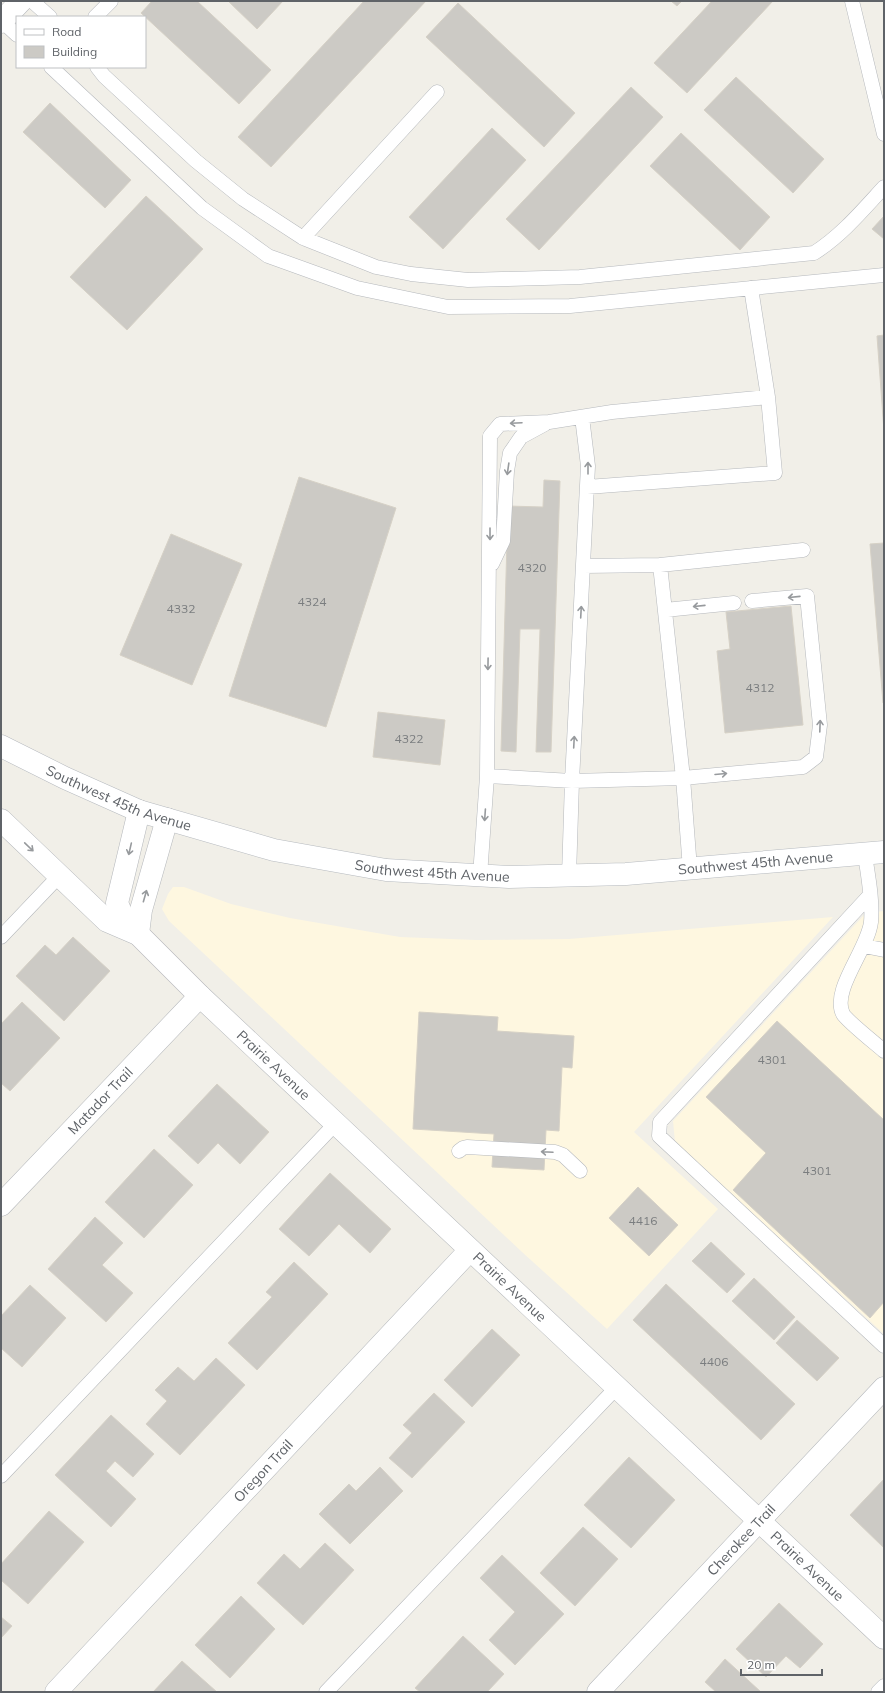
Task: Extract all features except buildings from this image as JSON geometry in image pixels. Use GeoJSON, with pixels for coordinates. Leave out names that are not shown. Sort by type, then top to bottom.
{"type":"FeatureCollection","features":[{"type":"Feature","properties":{"kind":"street"},"geometry":{"type":"LineString","coordinates":[[7,26],[21,1]]}},
{"type":"Feature","properties":{"kind":"street","name":"Southwest 45th Avenue"},"geometry":{"type":"LineString","coordinates":[[2,749],[139,811],[274,850],[386,870],[509,877],[569,876],[626,874],[874,853]]}},
{"type":"Feature","properties":{"kind":"street","name":"Prairie Avenue"},"geometry":{"type":"LineString","coordinates":[[139,811],[117,903],[122,915],[138,934],[200,996],[884,1638]]}},
{"type":"Feature","properties":{"kind":"street"},"geometry":{"type":"LineString","coordinates":[[1,820],[107,921],[138,934],[141,910],[167,819]]}},
{"type":"Feature","properties":{"kind":"street","name":"Matador Trail"},"geometry":{"type":"LineString","coordinates":[[1,1205],[200,996]]}},
{"type":"Feature","properties":{"kind":"street","name":"Oregon Trail"},"geometry":{"type":"LineString","coordinates":[[56,1692],[470,1250]]}},
{"type":"Feature","properties":{"kind":"street","name":"Cherokee Trail"},"geometry":{"type":"LineString","coordinates":[[598,1692],[740,1539],[760,1521],[884,1388]]}},
{"type":"Feature","properties":{"kind":"lane"},"geometry":{"type":"LineString","coordinates":[[32,1],[49,16]]}},
{"type":"Feature","properties":{"kind":"lane"},"geometry":{"type":"LineString","coordinates":[[96,16],[111,1]]}},
{"type":"Feature","properties":{"kind":"lane"},"geometry":{"type":"LineString","coordinates":[[852,1],[884,134]]}},
{"type":"Feature","properties":{"kind":"lane"},"geometry":{"type":"LineString","coordinates":[[52,68],[202,208],[268,256],[357,288],[448,307],[570,306],[884,275]]}},
{"type":"Feature","properties":{"kind":"lane"},"geometry":{"type":"LineString","coordinates":[[98,68],[104,76],[196,162],[243,199],[303,238],[376,267],[411,274],[468,280],[580,277],[814,253],[831,242],[884,186]]}},
{"type":"Feature","properties":{"kind":"lane"},"geometry":{"type":"LineString","coordinates":[[303,238],[437,92]]}},
{"type":"Feature","properties":{"kind":"lane"},"geometry":{"type":"LineString","coordinates":[[587,487],[775,473],[768,397],[750,288]]}},
{"type":"Feature","properties":{"kind":"lane"},"geometry":{"type":"LineString","coordinates":[[480,876],[487,776],[490,436],[500,424],[549,422],[612,412],[768,397]]}},
{"type":"Feature","properties":{"kind":"lane"},"geometry":{"type":"LineString","coordinates":[[569,876],[572,781],[588,466],[582,417]]}},
{"type":"Feature","properties":{"kind":"lane"},"geometry":{"type":"LineString","coordinates":[[490,570],[503,541],[507,471],[510,453],[521,436],[549,422]]}},
{"type":"Feature","properties":{"kind":"lane"},"geometry":{"type":"LineString","coordinates":[[583,566],[660,564],[803,550]]}},
{"type":"Feature","properties":{"kind":"lane"},"geometry":{"type":"LineString","coordinates":[[660,564],[683,778],[690,869]]}},
{"type":"Feature","properties":{"kind":"lane"},"geometry":{"type":"LineString","coordinates":[[487,776],[572,781],[683,778],[803,767],[816,757],[820,725],[807,596],[752,601]]}},
{"type":"Feature","properties":{"kind":"lane"},"geometry":{"type":"LineString","coordinates":[[665,610],[734,603]]}},
{"type":"Feature","properties":{"kind":"lane"},"geometry":{"type":"LineString","coordinates":[[874,853],[870,895],[871,922],[864,946],[844,985],[840,1001],[844,1014],[884,1052]]}},
{"type":"Feature","properties":{"kind":"lane"},"geometry":{"type":"LineString","coordinates":[[1,937],[59,876]]}},
{"type":"Feature","properties":{"kind":"lane"},"geometry":{"type":"LineString","coordinates":[[870,895],[660,1122],[659,1136],[884,1346]]}},
{"type":"Feature","properties":{"kind":"lane"},"geometry":{"type":"LineString","coordinates":[[864,946],[884,950]]}},
{"type":"Feature","properties":{"kind":"lane"},"geometry":{"type":"LineString","coordinates":[[1,1476],[336,1123]]}},
{"type":"Feature","properties":{"kind":"lane"},"geometry":{"type":"LineString","coordinates":[[459,1151],[467,1147],[555,1152],[563,1155],[580,1171]]}},
{"type":"Feature","properties":{"kind":"lane"},"geometry":{"type":"LineString","coordinates":[[326,1692],[617,1387]]}},
{"type":"Feature","properties":{"kind":"lane"},"geometry":{"type":"LineString","coordinates":[[878,1692],[884,1686]]}},
{"type":"Feature","properties":{"kind":"shaded area"},"geometry":{"type":"Polygon","coordinates":[[[173,887],[184,887],[231,904],[290,918],[400,937],[476,940],[569,939],[833,917],[634,1132],[718,1209],[607,1329],[522,1252],[169,921],[162,909],[168,894],[173,887]]]}},
{"type":"Feature","properties":{"kind":"shaded area"},"geometry":{"type":"Polygon","coordinates":[[[884,911],[884,1334],[675,1142],[673,1121],[866,913],[884,911]]]}}]}
